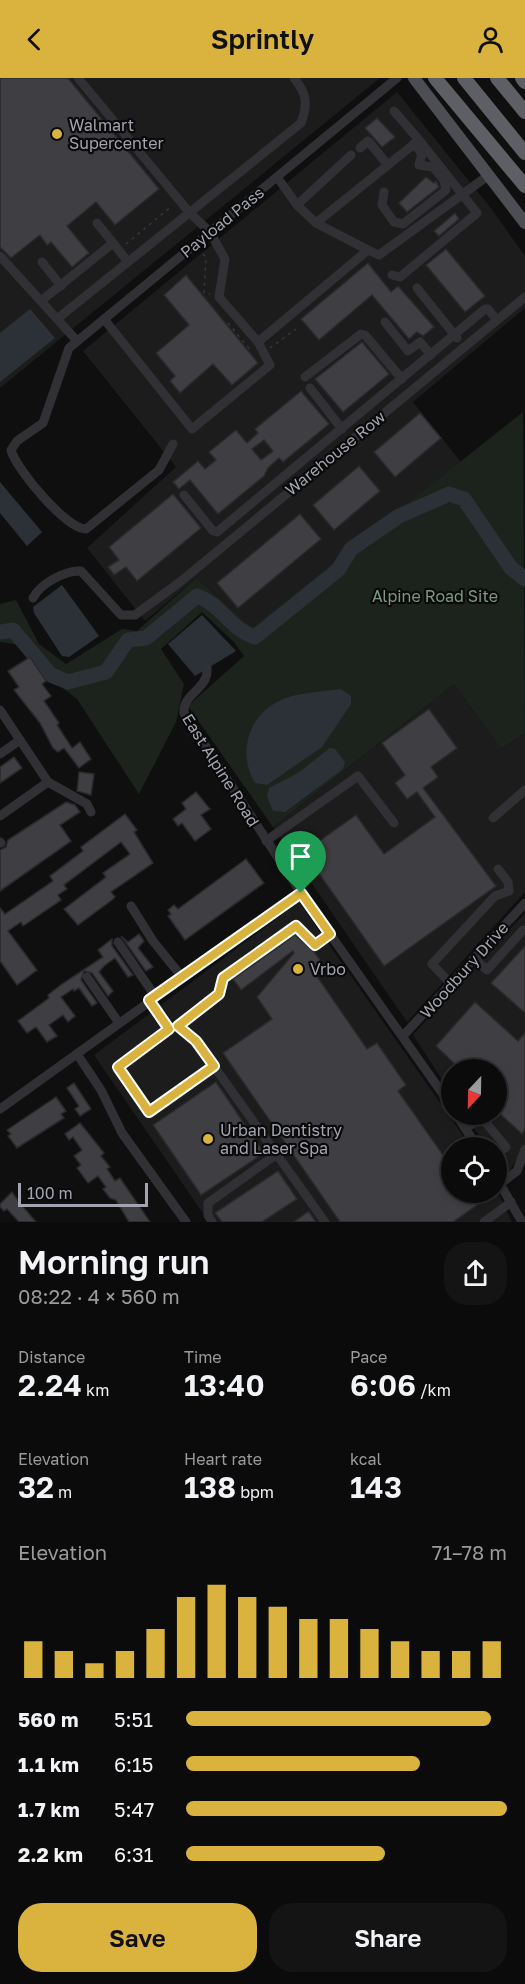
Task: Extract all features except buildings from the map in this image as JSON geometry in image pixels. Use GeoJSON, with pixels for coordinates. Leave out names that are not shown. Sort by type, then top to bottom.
{"type":"FeatureCollection","features":[{"type":"Feature","properties":{"kind":"highway"},"geometry":{"type":"LineString","coordinates":[[435,78],[525,186]]}},
{"type":"Feature","properties":{"kind":"highway"},"geometry":{"type":"LineString","coordinates":[[464,78],[525,153]]}},
{"type":"Feature","properties":{"kind":"highway"},"geometry":{"type":"LineString","coordinates":[[497,78],[525,112]]}},
{"type":"Feature","properties":{"kind":"highway"},"geometry":{"type":"LineString","coordinates":[[522,78],[525,82]]}},
{"type":"Feature","properties":{"kind":"main road"},"geometry":{"type":"LineString","coordinates":[[414,78],[525,223]]}},
{"type":"Feature","properties":{"kind":"street"},"geometry":{"type":"LineString","coordinates":[[78,78],[189,212],[210,232],[225,259],[219,297],[258,342],[270,365],[192,429],[104,319]]}},
{"type":"Feature","properties":{"kind":"street"},"geometry":{"type":"LineString","coordinates":[[57,319],[301,123],[307,106],[306,96],[294,78]]}},
{"type":"Feature","properties":{"kind":"street","name":"Payload Pass"},"geometry":{"type":"LineString","coordinates":[[173,444],[159,470],[86,529],[75,528],[58,512],[18,465],[10,450],[17,441],[42,423],[69,348],[397,78]]}},
{"type":"Feature","properties":{"kind":"street"},"geometry":{"type":"LineString","coordinates":[[392,274],[400,277],[477,213],[416,142],[394,111]]}},
{"type":"Feature","properties":{"kind":"street"},"geometry":{"type":"LineString","coordinates":[[360,148],[368,141],[388,165]]}},
{"type":"Feature","properties":{"kind":"street"},"geometry":{"type":"LineString","coordinates":[[316,223],[416,142]]}},
{"type":"Feature","properties":{"kind":"street"},"geometry":{"type":"LineString","coordinates":[[384,192],[382,205],[394,222],[407,223],[446,190],[444,180],[433,167],[419,165],[422,154],[416,142]]}},
{"type":"Feature","properties":{"kind":"street"},"geometry":{"type":"LineString","coordinates":[[297,205],[351,155]]}},
{"type":"Feature","properties":{"kind":"street"},"geometry":{"type":"LineString","coordinates":[[277,177],[297,205],[316,223],[380,255],[489,175]]}},
{"type":"Feature","properties":{"kind":"street"},"geometry":{"type":"LineString","coordinates":[[97,223],[128,262]]}},
{"type":"Feature","properties":{"kind":"street"},"geometry":{"type":"LineString","coordinates":[[41,302],[113,243]]}},
{"type":"Feature","properties":{"kind":"street"},"geometry":{"type":"LineString","coordinates":[[258,342],[368,250]]}},
{"type":"Feature","properties":{"kind":"street"},"geometry":{"type":"LineString","coordinates":[[0,256],[77,341]]}},
{"type":"Feature","properties":{"kind":"street"},"geometry":{"type":"LineString","coordinates":[[42,262],[61,286]]}},
{"type":"Feature","properties":{"kind":"street"},"geometry":{"type":"LineString","coordinates":[[417,288],[465,347]]}},
{"type":"Feature","properties":{"kind":"street","name":"Warehouse Row"},"geometry":{"type":"LineString","coordinates":[[33,598],[38,587],[66,572],[81,571],[87,574],[121,615],[129,617],[145,610],[525,297]]}},
{"type":"Feature","properties":{"kind":"street"},"geometry":{"type":"LineString","coordinates":[[184,495],[213,531],[218,532],[485,309],[488,309],[497,320]]}},
{"type":"Feature","properties":{"kind":"street"},"geometry":{"type":"LineString","coordinates":[[386,322],[408,351],[420,342],[431,355]]}},
{"type":"Feature","properties":{"kind":"street"},"geometry":{"type":"LineString","coordinates":[[305,377],[361,334],[366,335],[402,379]]}},
{"type":"Feature","properties":{"kind":"street"},"geometry":{"type":"LineString","coordinates":[[310,388],[342,429]]}},
{"type":"Feature","properties":{"kind":"street","name":"East Alpine Road"},"geometry":{"type":"LineString","coordinates":[[207,668],[207,678],[185,703],[183,709],[221,772],[301,893],[441,1091]]}},
{"type":"Feature","properties":{"kind":"street"},"geometry":{"type":"LineString","coordinates":[[0,710],[48,782],[87,804],[91,812]]}},
{"type":"Feature","properties":{"kind":"street"},"geometry":{"type":"LineString","coordinates":[[0,754],[20,740]]}},
{"type":"Feature","properties":{"kind":"street"},"geometry":{"type":"LineString","coordinates":[[266,841],[358,776],[394,823]]}},
{"type":"Feature","properties":{"kind":"street"},"geometry":{"type":"LineString","coordinates":[[0,816],[48,782]]}},
{"type":"Feature","properties":{"kind":"street"},"geometry":{"type":"LineString","coordinates":[[493,818],[525,790]]}},
{"type":"Feature","properties":{"kind":"street"},"geometry":{"type":"LineString","coordinates":[[451,984],[432,964],[495,897],[509,891],[508,882],[498,869]]}},
{"type":"Feature","properties":{"kind":"street"},"geometry":{"type":"LineString","coordinates":[[0,1109],[301,893]]}},
{"type":"Feature","properties":{"kind":"street","name":"Woodbury Drive"},"geometry":{"type":"LineString","coordinates":[[403,1036],[525,903]]}},
{"type":"Feature","properties":{"kind":"street"},"geometry":{"type":"LineString","coordinates":[[130,906],[153,941],[182,977]]}},
{"type":"Feature","properties":{"kind":"street"},"geometry":{"type":"LineString","coordinates":[[474,958],[487,970],[524,931],[510,920]]}},
{"type":"Feature","properties":{"kind":"street"},"geometry":{"type":"LineString","coordinates":[[214,1066],[149,1112],[118,1067],[219,994],[223,978],[296,926],[315,945],[330,934]]}},
{"type":"Feature","properties":{"kind":"street"},"geometry":{"type":"LineString","coordinates":[[118,942],[173,1028],[196,1041],[325,1222]]}},
{"type":"Feature","properties":{"kind":"street"},"geometry":{"type":"LineString","coordinates":[[87,977],[119,1023]]}},
{"type":"Feature","properties":{"kind":"street"},"geometry":{"type":"LineString","coordinates":[[77,1054],[101,1090],[122,1133],[186,1222]]}},
{"type":"Feature","properties":{"kind":"street"},"geometry":{"type":"LineString","coordinates":[[463,1125],[471,1137]]}},
{"type":"Feature","properties":{"kind":"street"},"geometry":{"type":"LineString","coordinates":[[465,1128],[469,1125]]}},
{"type":"Feature","properties":{"kind":"street"},"geometry":{"type":"LineString","coordinates":[[489,1125],[498,1137]]}},
{"type":"Feature","properties":{"kind":"street"},"geometry":{"type":"LineString","coordinates":[[507,1176],[517,1171],[525,1149]]}},
{"type":"Feature","properties":{"kind":"street"},"geometry":{"type":"LineString","coordinates":[[212,1222],[208,1215],[208,1203],[277,1154]]}},
{"type":"Feature","properties":{"kind":"street"},"geometry":{"type":"LineString","coordinates":[[507,1195],[522,1222]]}},
{"type":"Feature","properties":{"kind":"street"},"geometry":{"type":"LineString","coordinates":[[484,1222],[511,1202]]}},
{"type":"Feature","properties":{"kind":"path"},"geometry":{"type":"LineString","coordinates":[[126,244],[175,204]]}},
{"type":"Feature","properties":{"kind":"path"},"geometry":{"type":"LineString","coordinates":[[270,348],[297,329]]}},
{"type":"Feature","properties":{"kind":"shaded area"},"geometry":{"type":"Polygon","coordinates":[[[0,78],[380,78],[0,388],[0,78]]]}},
{"type":"Feature","properties":{"kind":"shaded area"},"geometry":{"type":"Polygon","coordinates":[[[397,92],[490,207],[525,256],[525,308],[413,402],[461,462],[252,627],[196,578],[145,621],[87,548],[176,467],[83,351],[397,92]]]}},
{"type":"Feature","properties":{"kind":"shaded area"},"geometry":{"type":"Polygon","coordinates":[[[30,309],[55,338],[0,382],[0,333],[30,309]]]}},
{"type":"Feature","properties":{"kind":"shaded area"},"geometry":{"type":"Polygon","coordinates":[[[0,482],[42,532],[27,546],[0,513],[0,482]]]}},
{"type":"Feature","properties":{"kind":"shaded area"},"geometry":{"type":"Polygon","coordinates":[[[62,585],[99,636],[69,657],[62,656],[34,613],[33,607],[62,585]]]}},
{"type":"Feature","properties":{"kind":"shaded area"},"geometry":{"type":"Polygon","coordinates":[[[202,615],[236,651],[195,676],[168,644],[202,615]]]}},
{"type":"Feature","properties":{"kind":"shaded area"},"geometry":{"type":"Polygon","coordinates":[[[454,684],[501,749],[525,733],[525,892],[407,1022],[273,827],[454,684]]]}},
{"type":"Feature","properties":{"kind":"shaded area"},"geometry":{"type":"Polygon","coordinates":[[[341,689],[351,696],[351,704],[322,747],[267,785],[255,783],[247,759],[247,748],[249,736],[260,715],[288,697],[341,689]]]}},
{"type":"Feature","properties":{"kind":"shaded area"},"geometry":{"type":"Polygon","coordinates":[[[330,748],[335,749],[345,762],[343,769],[285,812],[273,811],[267,796],[269,788],[298,773],[330,748]]]}},
{"type":"Feature","properties":{"kind":"shaded area"},"geometry":{"type":"Polygon","coordinates":[[[299,902],[441,1104],[441,1125],[456,1125],[464,1137],[441,1137],[441,1203],[503,1203],[512,1222],[209,1222],[94,1055],[299,902]]]}},
{"type":"Feature","properties":{"kind":"shaded area"},"geometry":{"type":"Polygon","coordinates":[[[525,913],[525,1145],[507,1175],[507,1137],[480,1137],[472,1125],[507,1125],[507,1059],[441,1059],[441,1078],[413,1035],[525,913]]]}},
{"type":"Feature","properties":{"kind":"green space","name":"Alpine Road Site"},"geometry":{"type":"Polygon","coordinates":[[[523,412],[525,733],[501,749],[454,684],[273,827],[188,706],[244,656],[234,642],[202,612],[161,649],[184,684],[176,722],[139,794],[77,699],[46,675],[22,645],[0,642],[0,604],[16,600],[39,644],[66,664],[122,629],[137,631],[196,578],[252,627],[523,412]]]}},
{"type":"Feature","properties":{"kind":"waterway"},"geometry":{"type":"LineString","coordinates":[[0,632],[13,630],[51,675],[68,682],[106,672],[128,640],[146,638],[197,596],[213,605],[239,629],[255,637],[338,570],[351,549],[399,516],[449,494],[464,499],[511,568],[525,579]]}},
{"type":"Feature","properties":{"kind":"place","name":"Walmart Supercenter"},"geometry":{"type":"Point","coordinates":[57,134]}},
{"type":"Feature","properties":{"kind":"place","name":"Vrbo"},"geometry":{"type":"Point","coordinates":[298,969]}},
{"type":"Feature","properties":{"kind":"place","name":"Urban Dentistry and Laser Spa"},"geometry":{"type":"Point","coordinates":[208,1139]}},
{"type":"Feature","properties":{"kind":"route"},"geometry":{"type":"LineString","coordinates":[[301,893],[330,934],[315,945],[300,927],[296,926],[223,978],[219,994],[178,1026],[196,1041],[214,1066],[149,1112],[118,1067],[169,1029],[149,1000],[301,893]]}}]}
